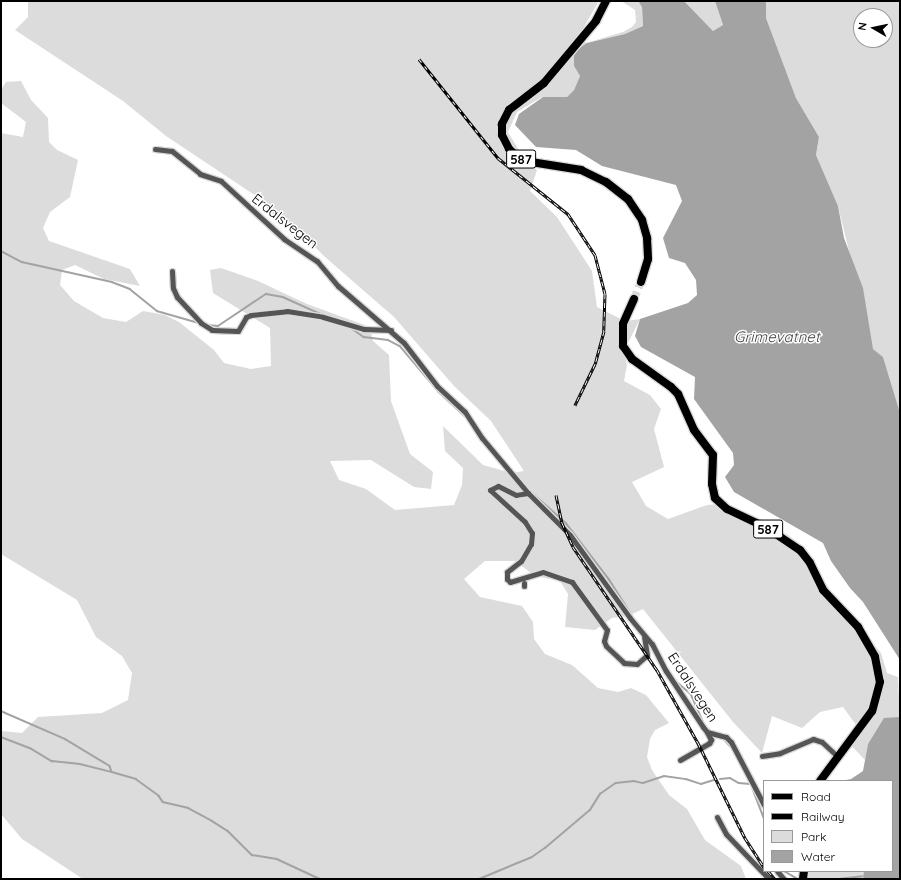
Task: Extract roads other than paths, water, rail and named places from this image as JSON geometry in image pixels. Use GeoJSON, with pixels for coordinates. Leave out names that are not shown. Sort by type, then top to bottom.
{"type":"FeatureCollection","features":[{"type":"Feature","properties":{"kind":"main road","name":"587"},"geometry":{"type":"LineString","coordinates":[[606,1],[596,21],[544,83],[509,110],[502,124],[502,135],[509,149],[519,158],[531,162],[581,170],[606,182],[628,199],[638,213],[647,238],[648,259],[641,282]]}},
{"type":"Feature","properties":{"kind":"main road","name":"587"},"geometry":{"type":"LineString","coordinates":[[634,299],[623,324],[623,346],[632,359],[671,386],[678,394],[694,430],[713,455],[712,484],[715,498],[728,509],[767,528],[800,550],[810,563],[823,590],[858,627],[872,649],[879,673],[875,703],[865,723],[821,780]]}},
{"type":"Feature","properties":{"kind":"street","name":"Erdalsvegen"},"geometry":{"type":"LineString","coordinates":[[155,149],[172,151],[200,174],[221,181],[284,239],[317,261],[338,286],[391,330],[434,383],[465,412],[478,432],[528,493],[570,535],[644,636],[652,644],[666,671],[707,732],[724,736],[730,742],[763,803]]}},
{"type":"Feature","properties":{"kind":"street"},"geometry":{"type":"LineString","coordinates":[[172,271],[173,288],[177,297],[201,323],[212,330],[238,332],[246,317],[251,315],[287,311],[323,317],[364,329],[391,330]]}},
{"type":"Feature","properties":{"kind":"street","name":"Erdalsvegen"},"geometry":{"type":"LineString","coordinates":[[528,493],[516,495],[498,486],[492,487],[490,490],[525,522],[532,533],[531,544],[519,563],[507,572],[506,579],[510,582],[543,572],[572,582],[607,630],[604,641],[606,646],[624,663],[637,664],[647,655],[644,636]]}},
{"type":"Feature","properties":{"kind":"street"},"geometry":{"type":"LineString","coordinates":[[680,760],[709,743],[711,740],[707,732]]}},
{"type":"Feature","properties":{"kind":"street"},"geometry":{"type":"LineString","coordinates":[[762,756],[780,753],[814,739],[822,742],[838,757]]}},
{"type":"Feature","properties":{"kind":"street"},"geometry":{"type":"LineString","coordinates":[[717,817],[726,834],[769,879]]}},
{"type":"Feature","properties":{"kind":"water","name":"Grimevatnet"},"geometry":{"type":"Polygon","coordinates":[[[638,1],[684,1],[713,31],[723,25],[715,1],[766,1],[766,18],[796,98],[819,137],[816,155],[838,206],[844,238],[863,288],[873,349],[883,357],[900,413],[900,660],[863,602],[850,588],[831,561],[823,543],[734,492],[725,477],[734,465],[733,453],[694,399],[695,377],[641,347],[635,336],[640,319],[688,303],[697,295],[696,280],[685,263],[669,258],[663,238],[682,201],[676,185],[602,166],[576,150],[536,147],[515,125],[519,114],[543,97],[567,97],[574,90],[580,76],[574,66],[574,52],[587,43],[625,34],[643,26],[642,7],[638,1]]]}},
{"type":"Feature","properties":{"kind":"water"},"geometry":{"type":"Polygon","coordinates":[[[900,717],[900,879],[863,879],[864,872],[893,872],[893,780],[846,780],[851,779],[863,771],[868,744],[884,718],[900,717]]]}},
{"type":"Feature","properties":{"kind":"waterway"},"geometry":{"type":"LineString","coordinates":[[1,251],[22,262],[112,282],[130,289],[157,311],[199,323]]}},
{"type":"Feature","properties":{"kind":"waterway"},"geometry":{"type":"LineString","coordinates":[[207,325],[218,326],[266,294],[283,297],[325,316]]}},
{"type":"Feature","properties":{"kind":"waterway"},"geometry":{"type":"LineString","coordinates":[[350,327],[364,337],[388,340],[400,346],[439,392],[466,417]]}},
{"type":"Feature","properties":{"kind":"waterway"},"geometry":{"type":"LineString","coordinates":[[529,490],[566,523],[609,579],[633,617]]}},
{"type":"Feature","properties":{"kind":"waterway"},"geometry":{"type":"LineString","coordinates":[[654,643],[661,656]]}},
{"type":"Feature","properties":{"kind":"waterway"},"geometry":{"type":"LineString","coordinates":[[676,681],[691,694],[706,727],[710,730]]}},
{"type":"Feature","properties":{"kind":"waterway"},"geometry":{"type":"LineString","coordinates":[[1,711],[65,739],[110,766],[112,772],[136,779],[159,796],[163,802],[188,808],[212,821],[228,831],[252,855],[277,859],[320,879]]}},
{"type":"Feature","properties":{"kind":"waterway"},"geometry":{"type":"LineString","coordinates":[[1,737],[30,748],[52,761],[80,764],[112,772]]}},
{"type":"Feature","properties":{"kind":"waterway"},"geometry":{"type":"LineString","coordinates":[[723,738],[731,747]]}},
{"type":"Feature","properties":{"kind":"waterway"},"geometry":{"type":"LineString","coordinates":[[479,879],[532,857],[545,848],[590,810],[600,794],[616,783],[634,781],[643,783],[664,776],[686,779],[701,784],[714,780]]}},
{"type":"Feature","properties":{"kind":"waterway"},"geometry":{"type":"LineString","coordinates":[[720,779],[730,778],[739,783],[750,784]]}},
{"type":"Feature","properties":{"kind":"waterway"},"geometry":{"type":"LineString","coordinates":[[753,789],[763,814]]}},
{"type":"Feature","properties":{"kind":"waterway"},"geometry":{"type":"LineString","coordinates":[[786,872],[798,879]]}},
{"type":"Feature","properties":{"kind":"waterway"},"geometry":{"type":"LineString","coordinates":[[839,879],[862,876]]}},
{"type":"Feature","properties":{"kind":"tunnel"},"geometry":{"type":"LineString","coordinates":[[634,299],[641,282]]}},
{"type":"Feature","properties":{"kind":"railway"},"geometry":{"type":"LineString","coordinates":[[419,59],[498,158],[568,214],[595,255],[605,294],[604,331],[595,364],[575,405]]}},
{"type":"Feature","properties":{"kind":"railway"},"geometry":{"type":"LineString","coordinates":[[556,495],[562,523],[573,547],[657,670],[698,743],[745,838],[763,865]]}},
{"type":"Feature","properties":{"kind":"railway"},"geometry":{"type":"LineString","coordinates":[[769,872],[775,879]]}}]}
